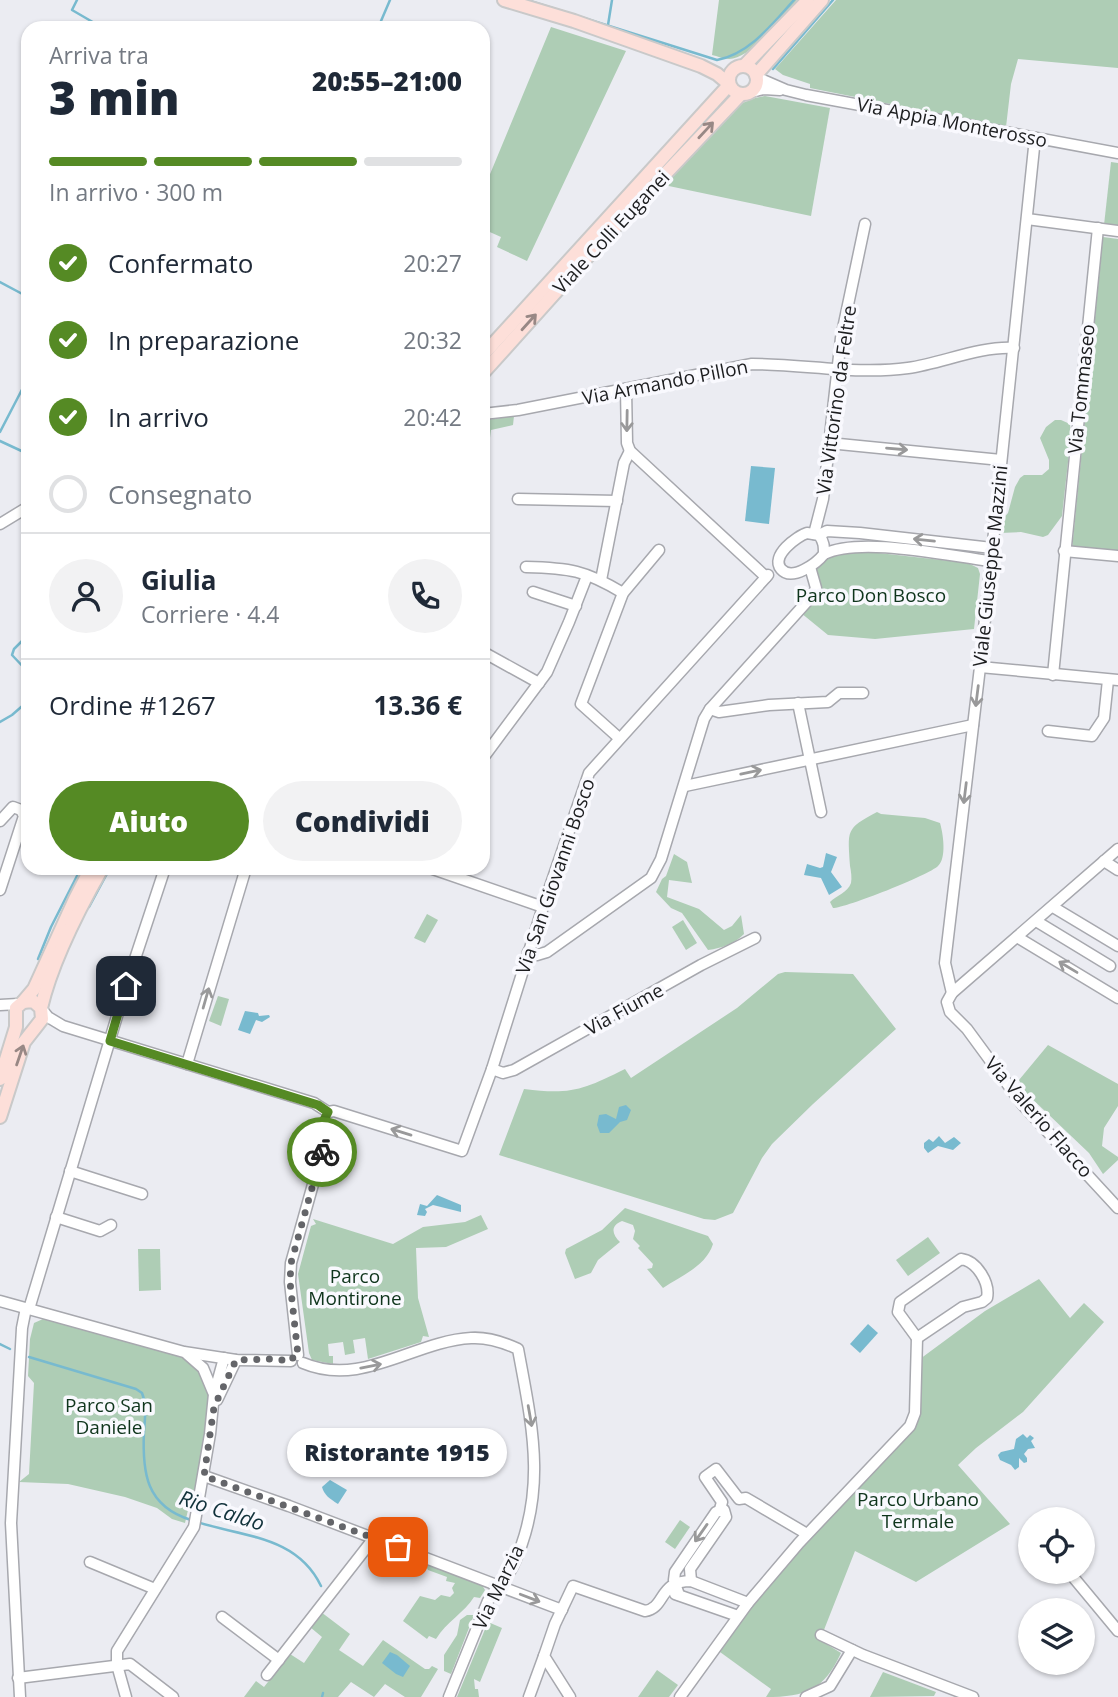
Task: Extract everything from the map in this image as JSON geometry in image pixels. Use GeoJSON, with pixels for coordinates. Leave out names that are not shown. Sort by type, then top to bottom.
{"type":"FeatureCollection","features":[{"type":"Feature","properties":{"kind":"main road"},"geometry":{"type":"LineString","coordinates":[[503,0],[574,21],[701,66],[734,91],[745,93]]}},
{"type":"Feature","properties":{"kind":"main road","name":"Viale Colli Euganei"},"geometry":{"type":"LineString","coordinates":[[490,347],[729,85],[729,76],[808,0]]}},
{"type":"Feature","properties":{"kind":"main road","name":"Viale Colli Euganei"},"geometry":{"type":"LineString","coordinates":[[490,365],[597,246],[745,93],[755,86],[756,76],[822,0]]}},
{"type":"Feature","properties":{"kind":"main road"},"geometry":{"type":"LineString","coordinates":[[701,66],[751,69],[756,76]]}},
{"type":"Feature","properties":{"kind":"main road"},"geometry":{"type":"LineString","coordinates":[[0,1079],[14,1038],[18,1010],[34,989],[87,875]]}},
{"type":"Feature","properties":{"kind":"main road"},"geometry":{"type":"LineString","coordinates":[[0,1117],[24,1042],[42,1019],[45,992],[83,903],[98,875]]}},
{"type":"Feature","properties":{"kind":"main road"},"geometry":{"type":"LineString","coordinates":[[18,1010],[33,1001],[42,1010]]}},
{"type":"Feature","properties":{"kind":"main road"},"geometry":{"type":"LineString","coordinates":[[18,1010],[21,1027],[36,1027]]}},
{"type":"Feature","properties":{"kind":"street","name":"Via Appia Monterosso"},"geometry":{"type":"LineString","coordinates":[[756,76],[786,90]]}},
{"type":"Feature","properties":{"kind":"street","name":"Via Appia Monterosso"},"geometry":{"type":"LineString","coordinates":[[745,93],[764,89],[786,90],[1118,153]]}},
{"type":"Feature","properties":{"kind":"street","name":"Viale Giuseppe Mazzini"},"geometry":{"type":"LineString","coordinates":[[952,993],[945,963],[980,667],[1035,138]]}},
{"type":"Feature","properties":{"kind":"street"},"geometry":{"type":"LineString","coordinates":[[1027,219],[1118,231]]}},
{"type":"Feature","properties":{"kind":"street","name":"Via Vittorino da Feltre"},"geometry":{"type":"LineString","coordinates":[[817,535],[836,368],[864,224]]}},
{"type":"Feature","properties":{"kind":"street","name":"Via Tommaseo"},"geometry":{"type":"LineString","coordinates":[[1053,675],[1098,228]]}},
{"type":"Feature","properties":{"kind":"street","name":"Via Armando Pillon"},"geometry":{"type":"LineString","coordinates":[[490,413],[626,390],[752,364],[879,370],[910,368],[993,349],[1014,348]]}},
{"type":"Feature","properties":{"kind":"street"},"geometry":{"type":"LineString","coordinates":[[626,390],[627,443],[630,451],[767,576],[810,567],[824,554],[849,546],[891,548],[990,561]]}},
{"type":"Feature","properties":{"kind":"street"},"geometry":{"type":"LineString","coordinates":[[829,443],[1001,460]]}},
{"type":"Feature","properties":{"kind":"street"},"geometry":{"type":"LineString","coordinates":[[601,580],[624,463],[630,451]]}},
{"type":"Feature","properties":{"kind":"street"},"geometry":{"type":"LineString","coordinates":[[518,499],[617,501]]}},
{"type":"Feature","properties":{"kind":"street"},"geometry":{"type":"LineString","coordinates":[[0,524],[21,511]]}},
{"type":"Feature","properties":{"kind":"street","name":"Via San Giovanni Bosco"},"geometry":{"type":"LineString","coordinates":[[334,1113],[463,1151],[582,787],[589,773],[801,535],[817,535],[827,531],[860,533],[992,548]]}},
{"type":"Feature","properties":{"kind":"street"},"geometry":{"type":"LineString","coordinates":[[817,535],[824,543],[824,554]]}},
{"type":"Feature","properties":{"kind":"street"},"geometry":{"type":"LineString","coordinates":[[619,738],[581,704],[622,593],[659,550]]}},
{"type":"Feature","properties":{"kind":"street"},"geometry":{"type":"LineString","coordinates":[[1065,551],[1118,556]]}},
{"type":"Feature","properties":{"kind":"street"},"geometry":{"type":"LineString","coordinates":[[779,557],[779,567],[790,572]]}},
{"type":"Feature","properties":{"kind":"street"},"geometry":{"type":"LineString","coordinates":[[526,567],[573,569],[601,580],[622,593]]}},
{"type":"Feature","properties":{"kind":"street"},"geometry":{"type":"LineString","coordinates":[[528,953],[537,955],[547,952],[651,878],[661,859],[699,732],[710,709],[813,595],[816,588],[810,567]]}},
{"type":"Feature","properties":{"kind":"street"},"geometry":{"type":"LineString","coordinates":[[490,748],[539,683],[552,661],[587,576]]}},
{"type":"Feature","properties":{"kind":"street"},"geometry":{"type":"LineString","coordinates":[[533,592],[576,606]]}},
{"type":"Feature","properties":{"kind":"street"},"geometry":{"type":"LineString","coordinates":[[490,656],[539,683]]}},
{"type":"Feature","properties":{"kind":"street"},"geometry":{"type":"LineString","coordinates":[[980,667],[1113,680],[1104,718],[1092,736],[1048,732]]}},
{"type":"Feature","properties":{"kind":"street"},"geometry":{"type":"LineString","coordinates":[[710,709],[719,712],[828,702],[839,693],[863,692]]}},
{"type":"Feature","properties":{"kind":"street"},"geometry":{"type":"LineString","coordinates":[[799,703],[808,760],[821,812]]}},
{"type":"Feature","properties":{"kind":"street"},"geometry":{"type":"LineString","coordinates":[[685,786],[973,725]]}},
{"type":"Feature","properties":{"kind":"street"},"geometry":{"type":"LineString","coordinates":[[0,806],[21,810]]}},
{"type":"Feature","properties":{"kind":"street"},"geometry":{"type":"LineString","coordinates":[[0,821],[13,807]]}},
{"type":"Feature","properties":{"kind":"street"},"geometry":{"type":"LineString","coordinates":[[0,890],[21,825]]}},
{"type":"Feature","properties":{"kind":"street"},"geometry":{"type":"LineString","coordinates":[[952,993],[1118,849]]}},
{"type":"Feature","properties":{"kind":"street"},"geometry":{"type":"LineString","coordinates":[[1104,861],[1118,870]]}},
{"type":"Feature","properties":{"kind":"street"},"geometry":{"type":"LineString","coordinates":[[20,1697],[11,1523],[22,1335],[28,1308],[163,875]]}},
{"type":"Feature","properties":{"kind":"street"},"geometry":{"type":"LineString","coordinates":[[187,1064],[244,875]]}},
{"type":"Feature","properties":{"kind":"street"},"geometry":{"type":"LineString","coordinates":[[450,875],[543,907]]}},
{"type":"Feature","properties":{"kind":"street"},"geometry":{"type":"LineString","coordinates":[[1053,907],[1118,946]]}},
{"type":"Feature","properties":{"kind":"street"},"geometry":{"type":"LineString","coordinates":[[1036,921],[1110,966]]}},
{"type":"Feature","properties":{"kind":"street","name":"Via Fiume"},"geometry":{"type":"LineString","coordinates":[[492,1069],[503,1073],[514,1070],[755,937]]}},
{"type":"Feature","properties":{"kind":"street"},"geometry":{"type":"LineString","coordinates":[[1017,937],[1118,998]]}},
{"type":"Feature","properties":{"kind":"street","name":"Via Valerio Flacco"},"geometry":{"type":"LineString","coordinates":[[952,993],[947,1002],[948,1009],[963,1024],[1022,1104],[1118,1208]]}},
{"type":"Feature","properties":{"kind":"street"},"geometry":{"type":"LineString","coordinates":[[0,1007],[18,1010]]}},
{"type":"Feature","properties":{"kind":"street"},"geometry":{"type":"LineString","coordinates":[[42,1010],[63,1026]]}},
{"type":"Feature","properties":{"kind":"street"},"geometry":{"type":"LineString","coordinates":[[0,1301],[184,1352],[236,1360],[298,1360],[290,1282],[291,1263],[330,1127],[338,1125],[341,1119],[314,1103],[63,1026],[48,1024],[36,1027]]}},
{"type":"Feature","properties":{"kind":"street"},"geometry":{"type":"LineString","coordinates":[[70,1171],[142,1194]]}},
{"type":"Feature","properties":{"kind":"street"},"geometry":{"type":"LineString","coordinates":[[56,1217],[100,1231],[111,1225]]}},
{"type":"Feature","properties":{"kind":"street"},"geometry":{"type":"LineString","coordinates":[[680,1697],[748,1603],[807,1534],[912,1422],[915,1413],[917,1338],[898,1312],[900,1302],[958,1260],[967,1260],[986,1282],[987,1298],[982,1303],[963,1307],[917,1338]]}},
{"type":"Feature","properties":{"kind":"street","name":"Via Marzia"},"geometry":{"type":"LineString","coordinates":[[298,1360],[327,1370],[364,1368],[435,1345],[468,1338],[494,1340],[518,1349],[533,1432],[536,1474],[527,1522],[515,1560],[484,1611],[449,1697]]}},
{"type":"Feature","properties":{"kind":"street"},"geometry":{"type":"LineString","coordinates":[[126,1697],[117,1665],[117,1651],[194,1527],[204,1476],[214,1394],[203,1368],[184,1352]]}},
{"type":"Feature","properties":{"kind":"street"},"geometry":{"type":"LineString","coordinates":[[214,1394],[224,1358]]}},
{"type":"Feature","properties":{"kind":"street"},"geometry":{"type":"LineString","coordinates":[[214,1407],[236,1360]]}},
{"type":"Feature","properties":{"kind":"street"},"geometry":{"type":"LineString","coordinates":[[723,1513],[722,1502],[705,1477],[716,1469],[739,1499]]}},
{"type":"Feature","properties":{"kind":"street"},"geometry":{"type":"LineString","coordinates":[[204,1476],[562,1610]]}},
{"type":"Feature","properties":{"kind":"street"},"geometry":{"type":"LineString","coordinates":[[691,1581],[690,1569],[723,1513],[739,1499],[746,1498],[807,1534]]}},
{"type":"Feature","properties":{"kind":"street"},"geometry":{"type":"LineString","coordinates":[[679,1595],[674,1576],[678,1568],[716,1512],[723,1513]]}},
{"type":"Feature","properties":{"kind":"street"},"geometry":{"type":"LineString","coordinates":[[267,1675],[374,1538]]}},
{"type":"Feature","properties":{"kind":"street"},"geometry":{"type":"LineString","coordinates":[[90,1562],[155,1589]]}},
{"type":"Feature","properties":{"kind":"street"},"geometry":{"type":"LineString","coordinates":[[529,1697],[573,1586],[636,1609],[651,1610],[675,1583],[691,1581],[748,1603]]}},
{"type":"Feature","properties":{"kind":"street"},"geometry":{"type":"LineString","coordinates":[[1079,1584],[1118,1631]]}},
{"type":"Feature","properties":{"kind":"street"},"geometry":{"type":"LineString","coordinates":[[661,1597],[679,1595],[738,1616]]}},
{"type":"Feature","properties":{"kind":"street"},"geometry":{"type":"LineString","coordinates":[[222,1617],[279,1660]]}},
{"type":"Feature","properties":{"kind":"street"},"geometry":{"type":"LineString","coordinates":[[821,1635],[852,1650],[973,1697]]}},
{"type":"Feature","properties":{"kind":"street"},"geometry":{"type":"LineString","coordinates":[[806,1697],[830,1686],[852,1650]]}},
{"type":"Feature","properties":{"kind":"street"},"geometry":{"type":"LineString","coordinates":[[544,1656],[570,1697]]}},
{"type":"Feature","properties":{"kind":"street"},"geometry":{"type":"LineString","coordinates":[[18,1678],[133,1665],[173,1697]]}},
{"type":"Feature","properties":{"kind":"green space"},"geometry":{"type":"Polygon","coordinates":[[[719,0],[797,0],[756,45],[738,57],[729,59],[712,55],[719,0]]]}},
{"type":"Feature","properties":{"kind":"green space"},"geometry":{"type":"Polygon","coordinates":[[[836,0],[1118,0],[1118,68],[1018,59],[1011,84],[1006,127],[810,88],[810,84],[783,75],[775,69],[836,0]]]}},
{"type":"Feature","properties":{"kind":"green space"},"geometry":{"type":"Polygon","coordinates":[[[551,27],[626,51],[527,261],[497,247],[501,237],[490,232],[490,174],[551,27]]]}},
{"type":"Feature","properties":{"kind":"green space"},"geometry":{"type":"Polygon","coordinates":[[[765,96],[830,108],[811,216],[664,185],[740,104],[765,96]]]}},
{"type":"Feature","properties":{"kind":"green space"},"geometry":{"type":"Polygon","coordinates":[[[1111,162],[1118,163],[1118,226],[1104,225],[1111,162]]]}},
{"type":"Feature","properties":{"kind":"green space"},"geometry":{"type":"Polygon","coordinates":[[[1103,237],[1118,239],[1118,554],[1072,549],[1103,237]]]}},
{"type":"Feature","properties":{"kind":"green space"},"geometry":{"type":"Polygon","coordinates":[[[514,416],[513,425],[491,430],[490,438],[490,420],[514,416]]]}},
{"type":"Feature","properties":{"kind":"green space"},"geometry":{"type":"Polygon","coordinates":[[[1055,420],[1070,424],[1071,435],[1062,516],[1048,535],[1043,537],[1021,532],[1000,533],[1001,521],[1008,513],[1020,478],[1024,475],[1042,475],[1049,469],[1049,460],[1040,438],[1046,427],[1055,420]]]}},
{"type":"Feature","properties":{"kind":"green space","name":"Parco Don Bosco"},"geometry":{"type":"Polygon","coordinates":[[[861,551],[968,563],[978,568],[980,574],[974,629],[875,639],[828,635],[801,613],[820,590],[816,567],[833,552],[861,551]]]}},
{"type":"Feature","properties":{"kind":"green space"},"geometry":{"type":"Polygon","coordinates":[[[877,812],[925,818],[940,823],[944,845],[941,862],[904,883],[854,903],[833,908],[830,902],[851,883],[851,832],[859,823],[877,812]]]}},
{"type":"Feature","properties":{"kind":"green space"},"geometry":{"type":"Polygon","coordinates":[[[674,854],[687,862],[692,883],[669,880],[667,897],[699,909],[724,930],[732,926],[741,915],[744,934],[727,945],[708,950],[682,913],[671,908],[656,892],[666,876],[674,854]]]}},
{"type":"Feature","properties":{"kind":"green space"},"geometry":{"type":"Polygon","coordinates":[[[427,914],[438,920],[425,943],[414,938],[427,914]]]}},
{"type":"Feature","properties":{"kind":"green space"},"geometry":{"type":"Polygon","coordinates":[[[683,920],[697,943],[686,950],[672,927],[683,920]]]}},
{"type":"Feature","properties":{"kind":"green space"},"geometry":{"type":"Polygon","coordinates":[[[778,974],[853,974],[896,1029],[772,1144],[733,1213],[715,1220],[704,1219],[499,1155],[524,1089],[576,1089],[625,1069],[631,1078],[737,1008],[778,974]]]}},
{"type":"Feature","properties":{"kind":"green space"},"geometry":{"type":"Polygon","coordinates":[[[218,996],[229,999],[221,1026],[209,1021],[218,996]]]}},
{"type":"Feature","properties":{"kind":"green space"},"geometry":{"type":"Polygon","coordinates":[[[1048,1045],[1118,1084],[1118,1106],[1104,1128],[1102,1146],[1118,1157],[1118,1160],[1103,1174],[1089,1153],[1027,1094],[1019,1080],[1048,1045]]]}},
{"type":"Feature","properties":{"kind":"green space"},"geometry":{"type":"Polygon","coordinates":[[[625,1208],[708,1236],[713,1244],[710,1252],[692,1270],[663,1288],[647,1269],[652,1268],[653,1264],[633,1239],[633,1225],[622,1221],[614,1230],[620,1242],[598,1260],[591,1273],[575,1279],[565,1253],[566,1249],[602,1230],[625,1208]]]}},
{"type":"Feature","properties":{"kind":"green space","name":"Parco Montirone"},"geometry":{"type":"Polygon","coordinates":[[[481,1215],[488,1229],[446,1247],[416,1248],[418,1298],[429,1337],[423,1336],[421,1342],[368,1359],[365,1338],[353,1340],[355,1353],[345,1355],[343,1342],[328,1344],[333,1364],[312,1360],[298,1274],[311,1226],[316,1224],[313,1219],[393,1244],[423,1227],[465,1222],[481,1215]]]}},
{"type":"Feature","properties":{"kind":"green space"},"geometry":{"type":"Polygon","coordinates":[[[928,1237],[940,1253],[908,1276],[896,1260],[928,1237]]]}},
{"type":"Feature","properties":{"kind":"green space"},"geometry":{"type":"Polygon","coordinates":[[[138,1249],[160,1249],[161,1290],[139,1291],[138,1249]]]}},
{"type":"Feature","properties":{"kind":"green space","name":"Parco Urbano Termale"},"geometry":{"type":"Polygon","coordinates":[[[1039,1279],[1070,1318],[1084,1303],[1104,1322],[1023,1412],[958,1465],[1010,1524],[916,1582],[855,1551],[820,1640],[841,1653],[835,1666],[812,1689],[792,1695],[766,1697],[771,1689],[720,1652],[758,1598],[815,1532],[909,1432],[920,1359],[985,1311],[1039,1279]]]}},
{"type":"Feature","properties":{"kind":"green space","name":"Parco San Daniele"},"geometry":{"type":"Polygon","coordinates":[[[43,1319],[184,1358],[201,1369],[210,1390],[210,1410],[193,1507],[188,1510],[185,1523],[172,1519],[157,1508],[125,1497],[68,1484],[19,1482],[29,1474],[34,1383],[28,1376],[30,1339],[34,1323],[43,1319]]]}},
{"type":"Feature","properties":{"kind":"green space"},"geometry":{"type":"Polygon","coordinates":[[[680,1520],[690,1527],[675,1549],[665,1542],[680,1520]]]}},
{"type":"Feature","properties":{"kind":"green space"},"geometry":{"type":"Polygon","coordinates":[[[425,1564],[482,1585],[485,1590],[480,1598],[474,1597],[436,1639],[429,1636],[427,1639],[403,1621],[420,1596],[435,1600],[441,1595],[450,1597],[454,1593],[452,1588],[455,1583],[446,1581],[447,1577],[428,1570],[425,1564]]]}},
{"type":"Feature","properties":{"kind":"green space"},"geometry":{"type":"Polygon","coordinates":[[[321,1612],[350,1634],[339,1650],[363,1666],[383,1640],[425,1669],[432,1666],[438,1669],[421,1697],[405,1697],[385,1684],[374,1697],[351,1682],[338,1697],[244,1697],[256,1681],[264,1687],[290,1654],[304,1663],[322,1637],[310,1627],[321,1612]]]}},
{"type":"Feature","properties":{"kind":"green space"},"geometry":{"type":"Polygon","coordinates":[[[467,1615],[474,1615],[451,1674],[444,1671],[444,1655],[457,1635],[460,1620],[467,1615]]]}},
{"type":"Feature","properties":{"kind":"green space"},"geometry":{"type":"Polygon","coordinates":[[[488,1622],[502,1628],[480,1682],[474,1679],[479,1697],[457,1697],[488,1622]]]}},
{"type":"Feature","properties":{"kind":"green space"},"geometry":{"type":"Polygon","coordinates":[[[657,1670],[678,1685],[669,1697],[638,1697],[657,1670]]]}},
{"type":"Feature","properties":{"kind":"green space"},"geometry":{"type":"Polygon","coordinates":[[[883,1672],[936,1692],[934,1696],[870,1697],[883,1672]]]}},
{"type":"Feature","properties":{"kind":"water"},"geometry":{"type":"Polygon","coordinates":[[[751,466],[775,468],[769,524],[745,521],[751,466]]]}},
{"type":"Feature","properties":{"kind":"water"},"geometry":{"type":"Polygon","coordinates":[[[826,853],[837,857],[831,872],[842,887],[829,895],[821,878],[804,875],[807,864],[823,867],[826,853]]]}},
{"type":"Feature","properties":{"kind":"water"},"geometry":{"type":"Polygon","coordinates":[[[245,1011],[270,1017],[262,1022],[256,1020],[250,1034],[238,1030],[245,1011]]]}},
{"type":"Feature","properties":{"kind":"water"},"geometry":{"type":"Polygon","coordinates":[[[626,1105],[631,1110],[627,1120],[620,1122],[609,1133],[600,1133],[597,1125],[599,1115],[606,1114],[616,1119],[619,1107],[626,1105]]]}},
{"type":"Feature","properties":{"kind":"water"},"geometry":{"type":"Polygon","coordinates":[[[939,1136],[945,1143],[954,1137],[961,1143],[953,1150],[938,1146],[928,1153],[924,1143],[929,1139],[933,1142],[939,1136]]]}},
{"type":"Feature","properties":{"kind":"water"},"geometry":{"type":"Polygon","coordinates":[[[437,1195],[461,1205],[461,1212],[433,1205],[425,1209],[425,1216],[417,1215],[420,1204],[427,1206],[437,1195]]]}},
{"type":"Feature","properties":{"kind":"water"},"geometry":{"type":"Polygon","coordinates":[[[868,1324],[878,1333],[860,1353],[850,1344],[868,1324]]]}},
{"type":"Feature","properties":{"kind":"water"},"geometry":{"type":"Polygon","coordinates":[[[1023,1434],[1027,1438],[1030,1435],[1034,1438],[1031,1441],[1035,1448],[1028,1449],[1024,1454],[1027,1462],[1024,1463],[1019,1458],[1019,1467],[1015,1470],[1000,1460],[998,1455],[1014,1449],[1016,1439],[1023,1434]]]}},
{"type":"Feature","properties":{"kind":"water"},"geometry":{"type":"Polygon","coordinates":[[[330,1480],[347,1490],[338,1504],[328,1497],[322,1487],[330,1480]]]}},
{"type":"Feature","properties":{"kind":"water"},"geometry":{"type":"Polygon","coordinates":[[[390,1652],[410,1666],[403,1677],[382,1663],[390,1652]]]}},
{"type":"Feature","properties":{"kind":"waterway"},"geometry":{"type":"LineString","coordinates":[[77,0],[72,10],[91,21]]}},
{"type":"Feature","properties":{"kind":"waterway"},"geometry":{"type":"LineString","coordinates":[[381,21],[390,0]]}},
{"type":"Feature","properties":{"kind":"waterway"},"geometry":{"type":"LineString","coordinates":[[527,0],[717,60],[729,57],[750,44],[769,28],[794,0]]}},
{"type":"Feature","properties":{"kind":"waterway"},"geometry":{"type":"LineString","coordinates":[[608,25],[612,0]]}},
{"type":"Feature","properties":{"kind":"waterway"},"geometry":{"type":"LineString","coordinates":[[773,69],[833,0]]}},
{"type":"Feature","properties":{"kind":"waterway"},"geometry":{"type":"LineString","coordinates":[[0,282],[21,293]]}},
{"type":"Feature","properties":{"kind":"waterway"},"geometry":{"type":"LineString","coordinates":[[0,432],[21,392]]}},
{"type":"Feature","properties":{"kind":"waterway"},"geometry":{"type":"LineString","coordinates":[[0,441],[21,451]]}},
{"type":"Feature","properties":{"kind":"waterway"},"geometry":{"type":"LineString","coordinates":[[21,642],[12,655],[21,665]]}},
{"type":"Feature","properties":{"kind":"waterway"},"geometry":{"type":"LineString","coordinates":[[0,722],[21,707]]}},
{"type":"Feature","properties":{"kind":"waterway"},"geometry":{"type":"LineString","coordinates":[[38,959],[77,875]]}},
{"type":"Feature","properties":{"kind":"waterway"},"geometry":{"type":"LineString","coordinates":[[89,907],[106,875]]}},
{"type":"Feature","properties":{"kind":"waterway"},"geometry":{"type":"LineString","coordinates":[[0,1344],[10,1349]]}},
{"type":"Feature","properties":{"kind":"waterway","name":"Rio Caldo"},"geometry":{"type":"LineString","coordinates":[[29,1357],[142,1393],[145,1402],[144,1461],[150,1486],[164,1506],[191,1520]]}},
{"type":"Feature","properties":{"kind":"waterway","name":"Rio Caldo"},"geometry":{"type":"LineString","coordinates":[[197,1522],[268,1541],[284,1548],[311,1570],[321,1586]]}},
{"type":"Feature","properties":{"kind":"waterway","name":"Rio Caldo"},"geometry":{"type":"LineString","coordinates":[[322,1697],[323,1693]]}},
{"type":"Feature","properties":{"kind":"way so far"},"geometry":{"type":"LineString","coordinates":[[322,1152],[290,1271],[298,1355],[292,1357],[291,1361],[236,1360],[214,1407],[204,1476],[398,1547]]}},
{"type":"Feature","properties":{"kind":"place","name":"Ristorante 1915"},"geometry":{"type":"Point","coordinates":[398,1547]}},
{"type":"Feature","properties":{"kind":"route"},"geometry":{"type":"LineString","coordinates":[[126,986],[110,1041],[318,1105],[328,1112],[324,1120],[330,1127],[322,1152]]}}]}
